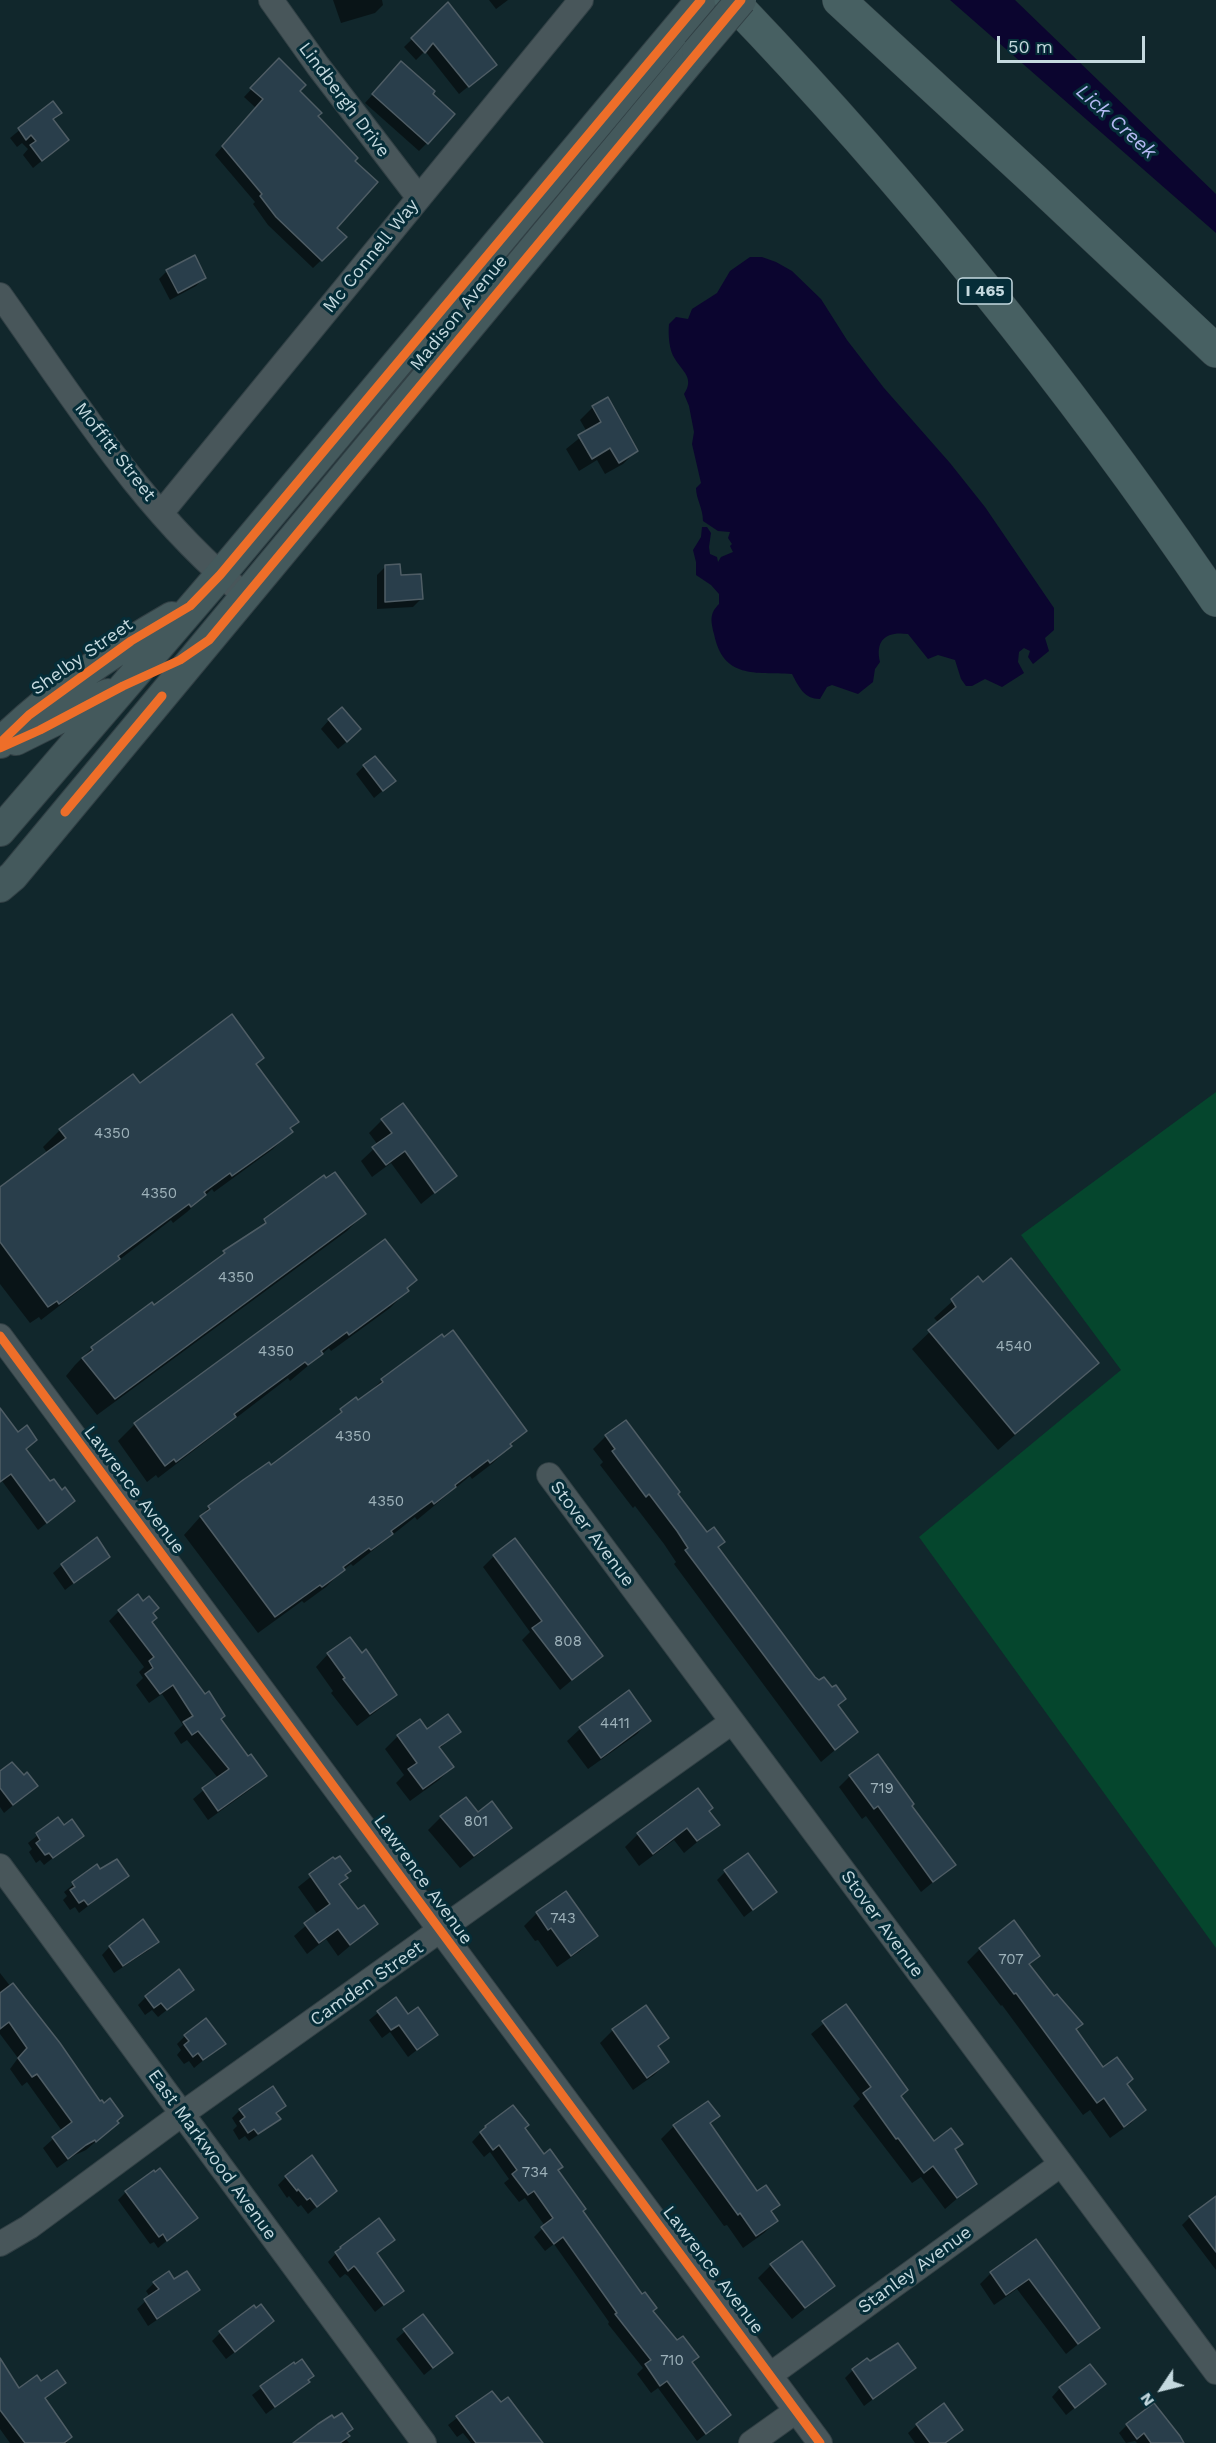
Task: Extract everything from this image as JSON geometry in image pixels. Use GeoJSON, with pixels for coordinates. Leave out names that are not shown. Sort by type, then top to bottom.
{"type":"FeatureCollection","features":[{"type":"Feature","properties":{"kind":"highway","name":"I 465"},"geometry":{"type":"LineString","coordinates":[[730,0],[878,162],[977,281],[1105,444],[1216,600]]}},
{"type":"Feature","properties":{"kind":"highway"},"geometry":{"type":"LineString","coordinates":[[839,0],[1216,351]]}},
{"type":"Feature","properties":{"kind":"main road","name":"Madison Avenue"},"geometry":{"type":"LineString","coordinates":[[0,831],[190,606],[220,575],[701,0]]}},
{"type":"Feature","properties":{"kind":"main road","name":"Madison Avenue"},"geometry":{"type":"LineString","coordinates":[[0,887],[13,876],[741,0]]}},
{"type":"Feature","properties":{"kind":"main road","name":"Shelby Street"},"geometry":{"type":"LineString","coordinates":[[0,748],[29,715],[131,641],[190,606]]}},
{"type":"Feature","properties":{"kind":"main road","name":"Shelby Street"},"geometry":{"type":"LineString","coordinates":[[0,748],[180,660],[208,640]]}},
{"type":"Feature","properties":{"kind":"main road"},"geometry":{"type":"LineString","coordinates":[[0,748],[30,757],[37,763],[45,778]]}},
{"type":"Feature","properties":{"kind":"street","name":"Lindbergh Drive"},"geometry":{"type":"LineString","coordinates":[[271,0],[418,198]]}},
{"type":"Feature","properties":{"kind":"street","name":"Mc Connell Way"},"geometry":{"type":"LineString","coordinates":[[162,512],[581,0]]}},
{"type":"Feature","properties":{"kind":"street","name":"Moffitt Street"},"geometry":{"type":"LineString","coordinates":[[0,295],[116,458],[185,541],[220,575],[245,595]]}},
{"type":"Feature","properties":{"kind":"street","name":"Lawrence Avenue"},"geometry":{"type":"LineString","coordinates":[[0,1336],[820,2443]]}},
{"type":"Feature","properties":{"kind":"street","name":"Stover Avenue"},"geometry":{"type":"LineString","coordinates":[[549,1475],[1216,2372]]}},
{"type":"Feature","properties":{"kind":"street","name":"Camden Street"},"geometry":{"type":"LineString","coordinates":[[0,2244],[29,2227],[183,2114],[732,1722]]}},
{"type":"Feature","properties":{"kind":"street","name":"East Markwood Avenue"},"geometry":{"type":"LineString","coordinates":[[0,1866],[424,2443]]}},
{"type":"Feature","properties":{"kind":"street","name":"Stanley Avenue"},"geometry":{"type":"LineString","coordinates":[[770,2375],[1060,2165]]}},
{"type":"Feature","properties":{"kind":"street"},"geometry":{"type":"LineString","coordinates":[[752,2443],[796,2411]]}},
{"type":"Feature","properties":{"kind":"green space"},"geometry":{"type":"Polygon","coordinates":[[[1216,1092],[1216,1948],[919,1537],[1121,1370],[1021,1235],[1216,1092]]]}},
{"type":"Feature","properties":{"kind":"water","name":"Lick Creek"},"geometry":{"type":"Polygon","coordinates":[[[950,0],[1015,0],[1216,194],[1216,233],[950,0]]]}},
{"type":"Feature","properties":{"kind":"water"},"geometry":{"type":"Polygon","coordinates":[[[750,257],[762,257],[792,271],[821,299],[847,340],[884,388],[985,507],[1054,608],[1054,630],[1045,638],[1049,651],[1033,664],[1028,657],[1030,651],[1024,648],[1019,652],[1018,662],[1024,673],[1002,687],[985,679],[972,686],[966,686],[961,679],[955,660],[938,655],[928,659],[908,634],[894,634],[884,639],[879,648],[880,662],[875,669],[873,682],[858,694],[832,685],[827,687],[820,699],[806,695],[792,674],[742,670],[725,659],[718,649],[712,618],[719,604],[719,594],[711,585],[696,575],[693,550],[701,537],[702,527],[707,527],[711,533],[710,554],[717,557],[718,562],[721,557],[733,552],[730,546],[732,544],[728,538],[730,532],[718,531],[703,521],[696,492],[696,488],[701,483],[692,444],[694,432],[684,394],[688,379],[671,352],[669,324],[676,317],[688,319],[692,309],[717,293],[730,271],[750,257]]]}},
{"type":"Feature","properties":{"kind":"building"},"geometry":{"type":"Polygon","coordinates":[[[448,2],[497,65],[469,87],[433,43],[425,53],[411,38],[448,2]]]}},
{"type":"Feature","properties":{"kind":"building"},"geometry":{"type":"Polygon","coordinates":[[[279,58],[306,85],[300,91],[322,113],[318,116],[358,158],[355,161],[378,182],[337,228],[347,237],[322,261],[276,217],[260,196],[262,194],[222,146],[263,99],[250,88],[279,58]]]}},
{"type":"Feature","properties":{"kind":"building"},"geometry":{"type":"Polygon","coordinates":[[[401,61],[435,91],[433,94],[455,114],[428,144],[372,94],[401,61]]]}},
{"type":"Feature","properties":{"kind":"building"},"geometry":{"type":"Polygon","coordinates":[[[53,101],[62,113],[53,119],[69,140],[42,161],[30,145],[36,141],[31,135],[26,140],[18,128],[53,101]]]}},
{"type":"Feature","properties":{"kind":"building"},"geometry":{"type":"Polygon","coordinates":[[[195,255],[206,278],[178,293],[166,270],[195,255]]]}},
{"type":"Feature","properties":{"kind":"building"},"geometry":{"type":"Polygon","coordinates":[[[608,397],[638,451],[619,463],[610,448],[592,459],[578,435],[601,422],[592,406],[608,397]]]}},
{"type":"Feature","properties":{"kind":"building"},"geometry":{"type":"Polygon","coordinates":[[[400,564],[401,575],[421,574],[423,599],[385,602],[385,565],[400,564]]]}},
{"type":"Feature","properties":{"kind":"building"},"geometry":{"type":"Polygon","coordinates":[[[342,707],[361,729],[347,742],[328,719],[342,707]]]}},
{"type":"Feature","properties":{"kind":"building"},"geometry":{"type":"Polygon","coordinates":[[[375,756],[396,781],[383,791],[363,765],[375,756]]]}},
{"type":"Feature","properties":{"kind":"building"},"geometry":{"type":"Polygon","coordinates":[[[232,1014],[264,1058],[256,1064],[299,1122],[290,1128],[293,1132],[232,1176],[230,1173],[204,1192],[206,1195],[191,1207],[189,1204],[118,1256],[120,1259],[59,1304],[57,1301],[48,1307],[0,1242],[0,1187],[66,1138],[59,1129],[133,1074],[140,1083],[232,1014]]]}},
{"type":"Feature","properties":{"kind":"building"},"geometry":{"type":"Polygon","coordinates":[[[403,1103],[457,1176],[435,1193],[405,1151],[386,1165],[372,1147],[392,1133],[381,1119],[403,1103]]]}},
{"type":"Feature","properties":{"kind":"building"},"geometry":{"type":"Polygon","coordinates":[[[335,1172],[366,1214],[115,1399],[82,1358],[93,1350],[91,1347],[152,1302],[154,1305],[225,1253],[223,1251],[266,1223],[264,1219],[324,1175],[326,1178],[335,1172]]]}},
{"type":"Feature","properties":{"kind":"building"},"geometry":{"type":"Polygon","coordinates":[[[385,1239],[417,1280],[407,1288],[409,1291],[349,1335],[347,1332],[321,1351],[323,1354],[308,1365],[305,1362],[234,1414],[236,1417],[176,1462],[174,1459],[165,1466],[134,1423],[385,1239]]]}},
{"type":"Feature","properties":{"kind":"building"},"geometry":{"type":"Polygon","coordinates":[[[1011,1258],[1099,1363],[1015,1434],[928,1330],[956,1307],[951,1299],[978,1276],[983,1282],[1011,1258]]]}},
{"type":"Feature","properties":{"kind":"building"},"geometry":{"type":"Polygon","coordinates":[[[453,1330],[527,1431],[490,1463],[488,1460],[434,1504],[432,1501],[391,1531],[393,1534],[343,1567],[345,1570],[322,1587],[320,1585],[275,1617],[200,1516],[210,1509],[208,1506],[243,1480],[269,1462],[271,1465],[342,1412],[340,1409],[356,1397],[358,1400],[383,1382],[381,1379],[442,1334],[444,1337],[453,1330]]]}},
{"type":"Feature","properties":{"kind":"building"},"geometry":{"type":"Polygon","coordinates":[[[0,1408],[18,1432],[27,1425],[37,1440],[26,1449],[50,1481],[54,1479],[62,1490],[65,1487],[75,1501],[47,1523],[11,1474],[0,1482],[0,1408]]]}},
{"type":"Feature","properties":{"kind":"building"},"geometry":{"type":"Polygon","coordinates":[[[626,1420],[707,1532],[714,1527],[725,1542],[718,1547],[815,1677],[819,1680],[824,1677],[832,1687],[836,1685],[846,1699],[838,1705],[858,1732],[835,1750],[685,1550],[688,1548],[677,1531],[649,1494],[646,1497],[612,1451],[615,1449],[605,1435],[626,1420]]]}},
{"type":"Feature","properties":{"kind":"building"},"geometry":{"type":"Polygon","coordinates":[[[97,1537],[110,1557],[74,1583],[61,1564],[97,1537]]]}},
{"type":"Feature","properties":{"kind":"building"},"geometry":{"type":"Polygon","coordinates":[[[515,1538],[603,1656],[572,1680],[532,1628],[542,1621],[493,1555],[515,1538]]]}},
{"type":"Feature","properties":{"kind":"building"},"geometry":{"type":"Polygon","coordinates":[[[138,1594],[143,1601],[149,1596],[159,1608],[153,1613],[157,1618],[152,1622],[205,1694],[209,1691],[225,1716],[221,1719],[248,1756],[251,1754],[267,1776],[218,1811],[202,1788],[229,1769],[198,1731],[192,1735],[183,1722],[193,1716],[173,1685],[160,1694],[145,1674],[153,1668],[149,1661],[154,1657],[118,1610],[138,1594]]]}},
{"type":"Feature","properties":{"kind":"building"},"geometry":{"type":"Polygon","coordinates":[[[350,1637],[362,1653],[366,1649],[397,1695],[370,1714],[343,1679],[345,1678],[327,1653],[350,1637]]]}},
{"type":"Feature","properties":{"kind":"building"},"geometry":{"type":"Polygon","coordinates":[[[629,1690],[651,1721],[601,1758],[579,1727],[629,1690]]]}},
{"type":"Feature","properties":{"kind":"building"},"geometry":{"type":"Polygon","coordinates":[[[448,1714],[461,1732],[439,1747],[454,1767],[423,1789],[408,1769],[417,1763],[397,1735],[420,1719],[427,1729],[448,1714]]]}},
{"type":"Feature","properties":{"kind":"building"},"geometry":{"type":"Polygon","coordinates":[[[878,1754],[914,1804],[912,1806],[956,1865],[933,1882],[878,1806],[874,1809],[849,1775],[878,1754]]]}},
{"type":"Feature","properties":{"kind":"building"},"geometry":{"type":"Polygon","coordinates":[[[12,1762],[24,1775],[27,1772],[38,1786],[13,1805],[0,1788],[0,1771],[12,1762]]]}},
{"type":"Feature","properties":{"kind":"building"},"geometry":{"type":"Polygon","coordinates":[[[698,1788],[713,1808],[709,1811],[720,1825],[697,1841],[687,1828],[653,1854],[637,1833],[698,1788]]]}},
{"type":"Feature","properties":{"kind":"building"},"geometry":{"type":"Polygon","coordinates":[[[466,1797],[478,1812],[492,1801],[512,1828],[474,1856],[440,1816],[466,1797]]]}},
{"type":"Feature","properties":{"kind":"building"},"geometry":{"type":"Polygon","coordinates":[[[58,1817],[64,1825],[72,1819],[84,1836],[53,1858],[49,1853],[45,1855],[36,1843],[40,1840],[36,1833],[58,1817]]]}},
{"type":"Feature","properties":{"kind":"building"},"geometry":{"type":"Polygon","coordinates":[[[748,1853],[777,1892],[753,1910],[724,1870],[748,1853]]]}},
{"type":"Feature","properties":{"kind":"building"},"geometry":{"type":"Polygon","coordinates":[[[340,1856],[351,1871],[345,1875],[348,1878],[339,1884],[358,1909],[364,1905],[378,1924],[350,1945],[338,1929],[319,1943],[304,1923],[330,1904],[309,1874],[333,1857],[335,1859],[340,1856]]]}},
{"type":"Feature","properties":{"kind":"building"},"geometry":{"type":"Polygon","coordinates":[[[117,1859],[129,1876],[88,1905],[84,1900],[79,1903],[70,1890],[75,1887],[72,1882],[97,1864],[100,1869],[117,1859]]]}},
{"type":"Feature","properties":{"kind":"building"},"geometry":{"type":"Polygon","coordinates":[[[566,1891],[598,1936],[571,1956],[551,1928],[548,1930],[536,1912],[566,1891]]]}},
{"type":"Feature","properties":{"kind":"building"},"geometry":{"type":"Polygon","coordinates":[[[143,1919],[159,1942],[123,1966],[109,1946],[143,1919]]]}},
{"type":"Feature","properties":{"kind":"building"},"geometry":{"type":"Polygon","coordinates":[[[1014,1920],[1040,1956],[1029,1964],[1054,1996],[1057,1994],[1083,2024],[1076,2029],[1103,2067],[1117,2057],[1133,2079],[1127,2084],[1146,2110],[1124,2127],[1104,2098],[1097,2103],[1016,1993],[1014,1994],[979,1948],[1014,1920]]]}},
{"type":"Feature","properties":{"kind":"building"},"geometry":{"type":"Polygon","coordinates":[[[179,1969],[194,1990],[167,2010],[161,2003],[154,2008],[145,1996],[179,1969]]]}},
{"type":"Feature","properties":{"kind":"building"},"geometry":{"type":"Polygon","coordinates":[[[13,1983],[60,2043],[100,2101],[104,2103],[110,2098],[123,2116],[117,2121],[119,2123],[96,2142],[95,2140],[86,2145],[68,2159],[52,2137],[72,2122],[37,2074],[32,2077],[18,2058],[27,2048],[9,2022],[0,2029],[0,1993],[13,1983]]]}},
{"type":"Feature","properties":{"kind":"building"},"geometry":{"type":"Polygon","coordinates":[[[396,1997],[408,2014],[418,2007],[438,2035],[417,2050],[399,2025],[391,2030],[377,2011],[396,1997]]]}},
{"type":"Feature","properties":{"kind":"building"},"geometry":{"type":"Polygon","coordinates":[[[846,2004],[908,2090],[901,2096],[934,2141],[951,2128],[963,2144],[955,2149],[977,2184],[957,2198],[933,2166],[924,2173],[863,2093],[871,2087],[822,2021],[846,2004]]]}},
{"type":"Feature","properties":{"kind":"building"},"geometry":{"type":"Polygon","coordinates":[[[646,2005],[669,2038],[658,2046],[669,2062],[647,2078],[612,2029],[646,2005]]]}},
{"type":"Feature","properties":{"kind":"building"},"geometry":{"type":"Polygon","coordinates":[[[206,2018],[226,2044],[203,2060],[198,2053],[193,2057],[184,2045],[189,2041],[184,2035],[206,2018]]]}},
{"type":"Feature","properties":{"kind":"building"},"geometry":{"type":"Polygon","coordinates":[[[273,2086],[286,2106],[276,2113],[281,2119],[258,2134],[254,2129],[248,2133],[240,2121],[245,2117],[239,2109],[273,2086]]]}},
{"type":"Feature","properties":{"kind":"building"},"geometry":{"type":"Polygon","coordinates":[[[708,2101],[720,2116],[710,2123],[757,2191],[766,2185],[780,2205],[771,2211],[778,2221],[756,2236],[740,2213],[738,2215],[673,2125],[708,2101]]]}},
{"type":"Feature","properties":{"kind":"building"},"geometry":{"type":"Polygon","coordinates":[[[513,2105],[529,2125],[525,2128],[544,2154],[550,2149],[563,2167],[558,2170],[586,2209],[583,2211],[642,2294],[645,2292],[657,2308],[653,2311],[677,2340],[683,2336],[699,2357],[692,2362],[731,2415],[706,2434],[667,2381],[660,2386],[645,2364],[651,2360],[615,2314],[617,2313],[563,2237],[554,2244],[541,2227],[553,2218],[534,2191],[528,2195],[512,2174],[517,2170],[499,2145],[493,2150],[480,2132],[513,2105]]]}},
{"type":"Feature","properties":{"kind":"building"},"geometry":{"type":"Polygon","coordinates":[[[312,2155],[337,2191],[317,2207],[310,2198],[307,2200],[298,2189],[297,2191],[285,2176],[312,2155]]]}},
{"type":"Feature","properties":{"kind":"building"},"geometry":{"type":"Polygon","coordinates":[[[160,2168],[198,2218],[167,2241],[163,2234],[159,2237],[125,2191],[160,2168]]]}},
{"type":"Feature","properties":{"kind":"building"},"geometry":{"type":"Polygon","coordinates":[[[1216,2196],[1216,2252],[1189,2216],[1216,2196]]]}},
{"type":"Feature","properties":{"kind":"building"},"geometry":{"type":"Polygon","coordinates":[[[379,2218],[395,2240],[377,2253],[404,2291],[384,2305],[356,2268],[354,2266],[348,2271],[335,2252],[379,2218]]]}},
{"type":"Feature","properties":{"kind":"building"},"geometry":{"type":"Polygon","coordinates":[[[1036,2239],[1100,2328],[1078,2344],[1029,2279],[1006,2295],[990,2272],[1036,2239]]]}},
{"type":"Feature","properties":{"kind":"building"},"geometry":{"type":"Polygon","coordinates":[[[802,2241],[835,2286],[805,2308],[770,2264],[802,2241]]]}},
{"type":"Feature","properties":{"kind":"building"},"geometry":{"type":"Polygon","coordinates":[[[169,2271],[174,2279],[187,2271],[200,2290],[157,2319],[144,2299],[159,2289],[153,2282],[169,2271]]]}},
{"type":"Feature","properties":{"kind":"building"},"geometry":{"type":"Polygon","coordinates":[[[261,2304],[274,2321],[235,2352],[219,2331],[254,2305],[256,2308],[261,2304]]]}},
{"type":"Feature","properties":{"kind":"building"},"geometry":{"type":"Polygon","coordinates":[[[423,2314],[453,2353],[433,2368],[403,2329],[423,2314]]]}},
{"type":"Feature","properties":{"kind":"building"},"geometry":{"type":"Polygon","coordinates":[[[898,2343],[916,2368],[873,2399],[852,2369],[867,2358],[870,2361],[898,2343]]]}},
{"type":"Feature","properties":{"kind":"building"},"geometry":{"type":"Polygon","coordinates":[[[0,2358],[19,2388],[37,2375],[41,2381],[57,2370],[66,2383],[45,2398],[72,2437],[64,2443],[25,2443],[0,2410],[0,2358]]]}},
{"type":"Feature","properties":{"kind":"building"},"geometry":{"type":"Polygon","coordinates":[[[302,2359],[314,2376],[308,2380],[310,2382],[275,2407],[260,2386],[294,2362],[295,2364],[302,2359]]]}},
{"type":"Feature","properties":{"kind":"building"},"geometry":{"type":"Polygon","coordinates":[[[1090,2364],[1106,2384],[1075,2408],[1059,2387],[1090,2364]]]}},
{"type":"Feature","properties":{"kind":"building"},"geometry":{"type":"Polygon","coordinates":[[[492,2391],[501,2402],[508,2397],[543,2443],[476,2443],[456,2416],[492,2391]]]}},
{"type":"Feature","properties":{"kind":"building"},"geometry":{"type":"Polygon","coordinates":[[[944,2403],[963,2430],[945,2443],[930,2443],[916,2424],[944,2403]]]}},
{"type":"Feature","properties":{"kind":"building"},"geometry":{"type":"Polygon","coordinates":[[[1154,2403],[1184,2443],[1151,2443],[1144,2433],[1137,2439],[1126,2424],[1154,2403]]]}},
{"type":"Feature","properties":{"kind":"building"},"geometry":{"type":"Polygon","coordinates":[[[342,2413],[353,2429],[347,2433],[350,2436],[340,2443],[293,2443],[332,2415],[334,2418],[342,2413]]]}},
{"type":"Feature","properties":{"kind":"cycle path"},"geometry":{"type":"LineString","coordinates":[[0,743],[29,715],[131,641],[190,606],[220,575],[701,0]]}},
{"type":"Feature","properties":{"kind":"cycle path"},"geometry":{"type":"LineString","coordinates":[[0,748],[180,660],[209,640],[741,0]]}},
{"type":"Feature","properties":{"kind":"cycle path"},"geometry":{"type":"LineString","coordinates":[[65,812],[162,696]]}},
{"type":"Feature","properties":{"kind":"cycle path"},"geometry":{"type":"LineString","coordinates":[[0,1336],[820,2443]]}}]}
